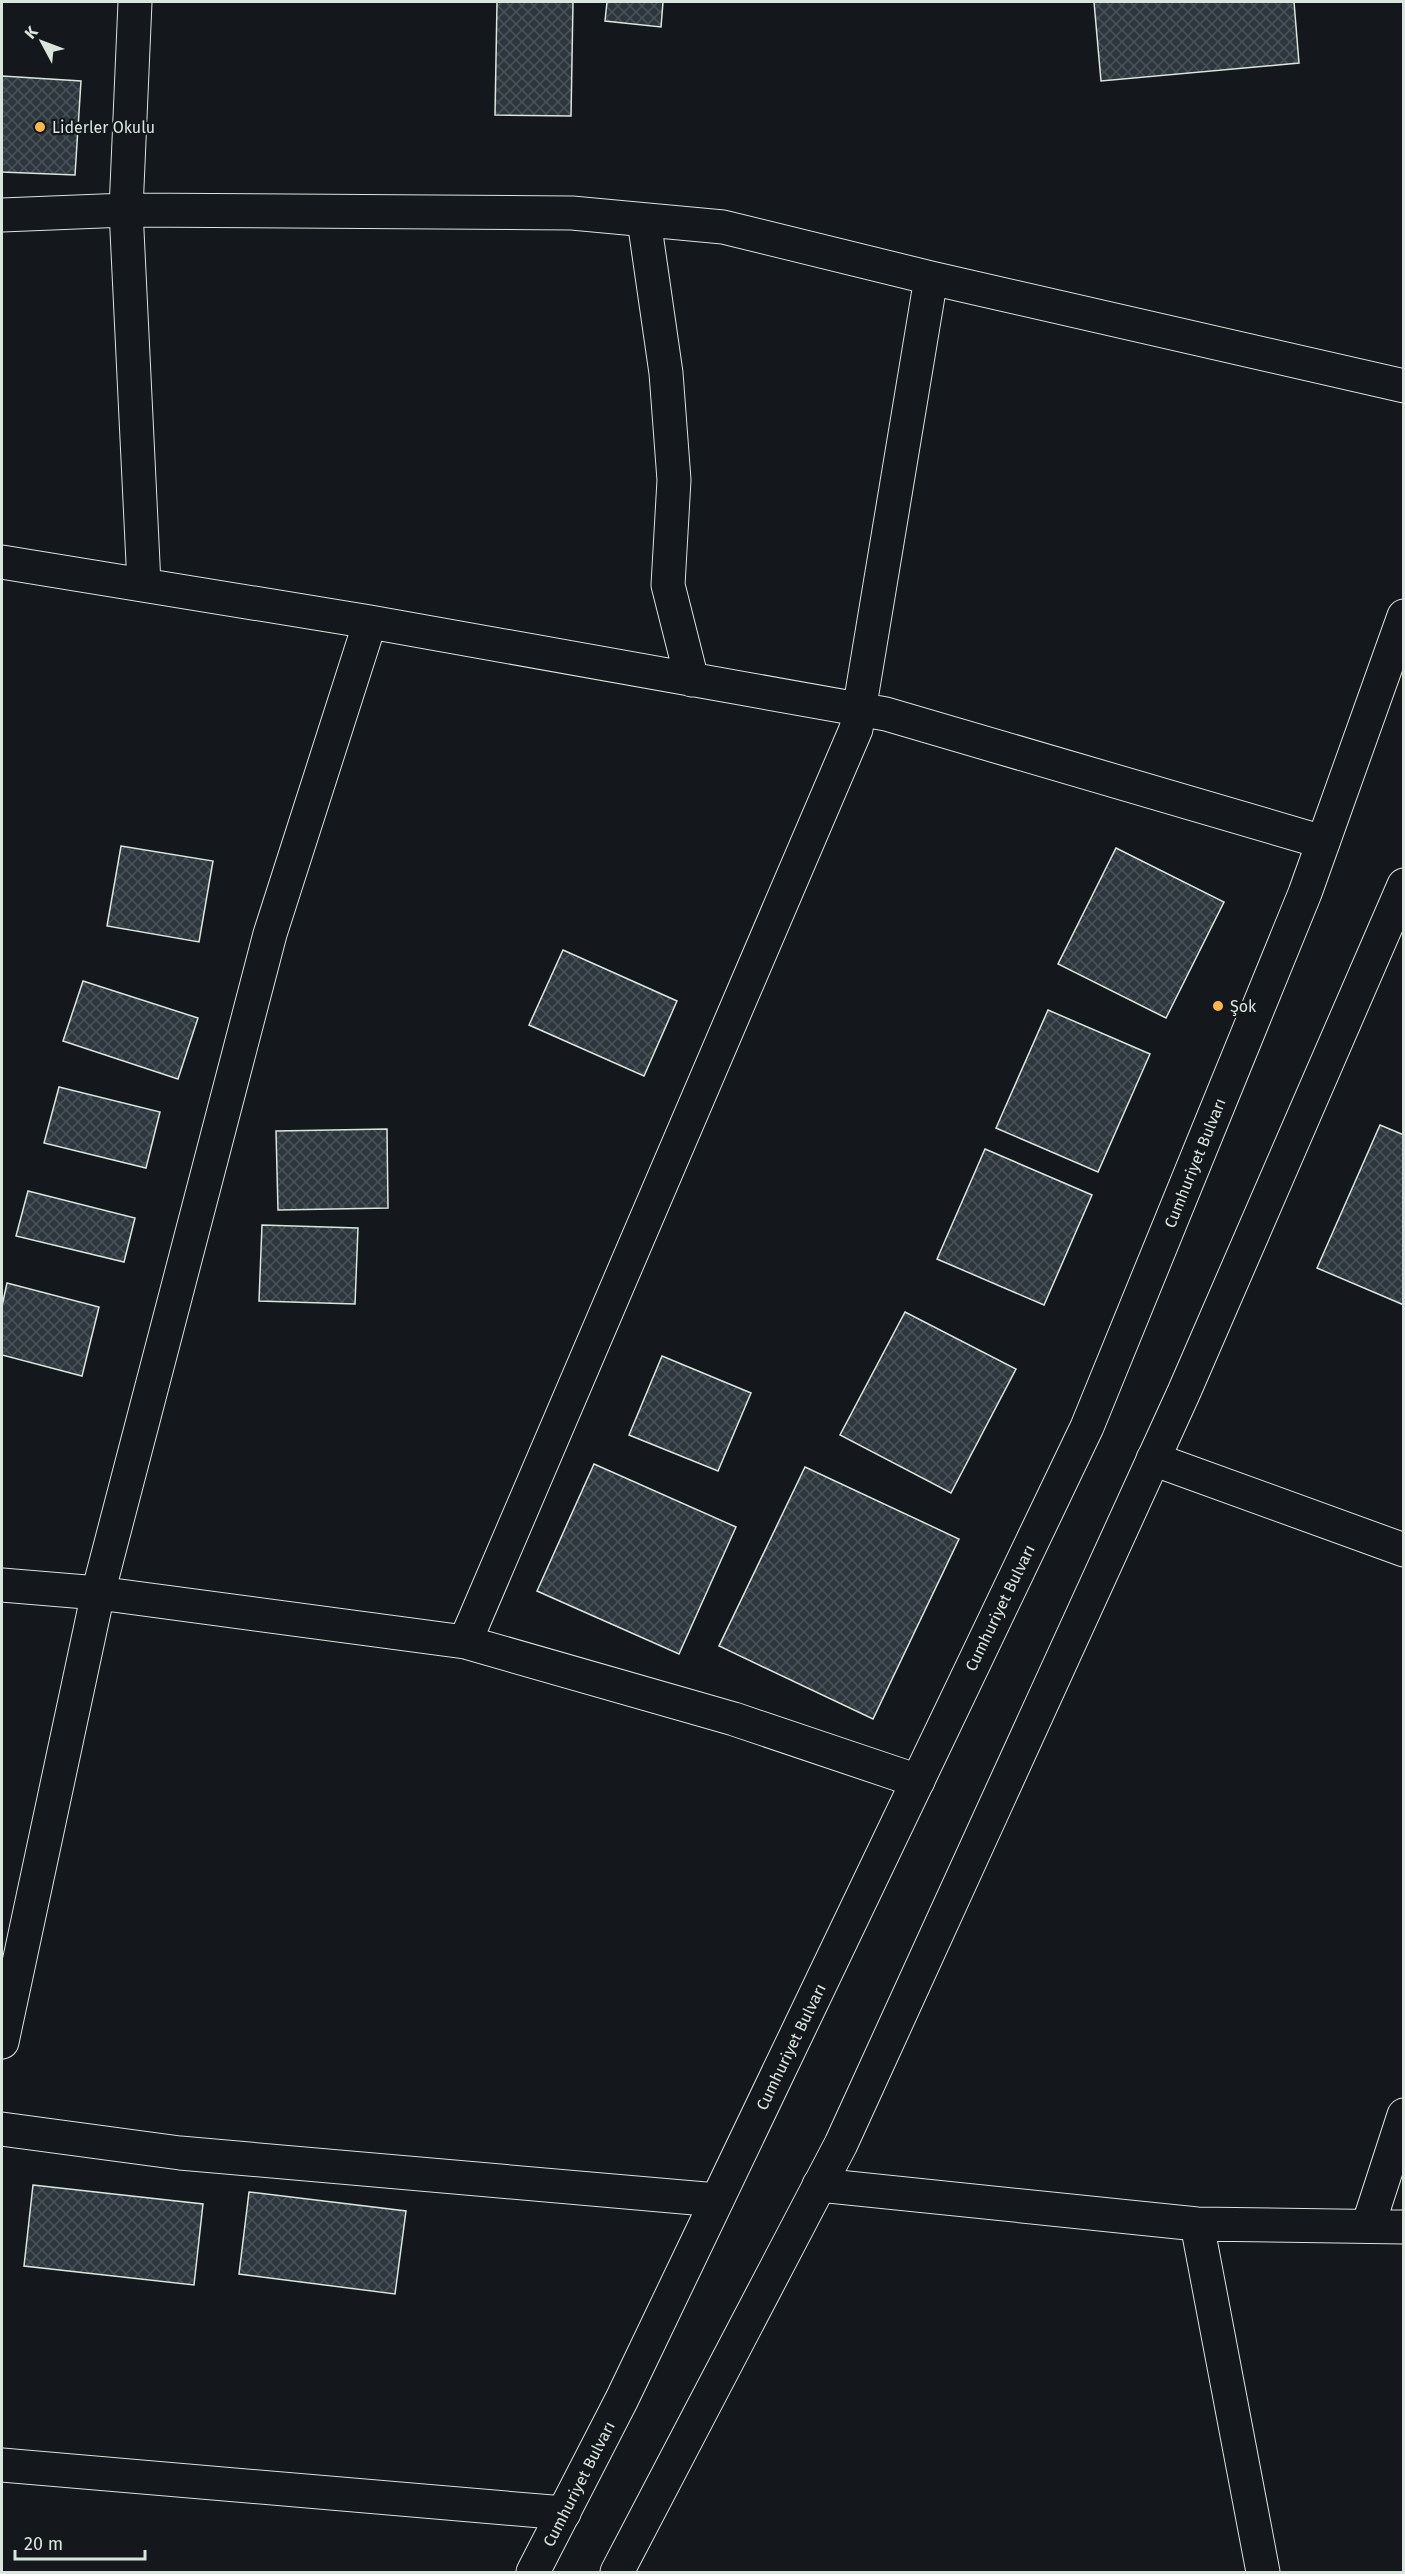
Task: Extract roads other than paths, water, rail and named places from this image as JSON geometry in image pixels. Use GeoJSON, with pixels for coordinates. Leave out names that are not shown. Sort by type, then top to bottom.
{"type":"FeatureCollection","features":[{"type":"Feature","properties":{"kind":"street"},"geometry":{"type":"LineString","coordinates":[[135,2],[126,210],[144,584]]}},
{"type":"Feature","properties":{"kind":"street"},"geometry":{"type":"LineString","coordinates":[[2,214],[126,210],[572,213],[723,227],[931,278],[1404,386]]}},
{"type":"Feature","properties":{"kind":"street"},"geometry":{"type":"LineString","coordinates":[[644,220],[666,373],[674,480],[668,585],[692,680]]}},
{"type":"Feature","properties":{"kind":"street"},"geometry":{"type":"LineString","coordinates":[[465,1642],[856,729],[931,278]]}},
{"type":"Feature","properties":{"kind":"street"},"geometry":{"type":"LineString","coordinates":[[2,562],[370,622],[885,714],[1323,842]]}},
{"type":"Feature","properties":{"kind":"street","name":"Cumhuriyet Bulvarı"},"geometry":{"type":"LineString","coordinates":[[533,2572],[622,2399],[1087,1427],[1323,842],[1404,616]]}},
{"type":"Feature","properties":{"kind":"street"},"geometry":{"type":"LineString","coordinates":[[2,2042],[98,1593],[270,934],[370,622]]}},
{"type":"Feature","properties":{"kind":"street"},"geometry":{"type":"LineString","coordinates":[[617,2572],[841,2144],[1153,1459],[1402,895]]}},
{"type":"Feature","properties":{"kind":"street"},"geometry":{"type":"LineString","coordinates":[[1153,1459],[1404,1550]]}},
{"type":"Feature","properties":{"kind":"street"},"geometry":{"type":"LineString","coordinates":[[2,1585],[98,1593],[465,1642],[734,1719],[918,1781]]}},
{"type":"Feature","properties":{"kind":"street"},"geometry":{"type":"LineString","coordinates":[[1368,2226],[1404,2115]]}},
{"type":"Feature","properties":{"kind":"street"},"geometry":{"type":"LineString","coordinates":[[2,2129],[180,2153],[717,2200]]}},
{"type":"Feature","properties":{"kind":"street"},"geometry":{"type":"LineString","coordinates":[[819,2185],[1197,2223],[1404,2227]]}},
{"type":"Feature","properties":{"kind":"street"},"geometry":{"type":"LineString","coordinates":[[1197,2223],[1263,2572]]}},
{"type":"Feature","properties":{"kind":"street"},"geometry":{"type":"LineString","coordinates":[[2,2465],[564,2513]]}},
{"type":"Feature","properties":{"kind":"place","name":"Liderler Okulu"},"geometry":{"type":"Point","coordinates":[40,127]}},
{"type":"Feature","properties":{"kind":"place","name":"Şok"},"geometry":{"type":"Point","coordinates":[1218,1006]}}]}
